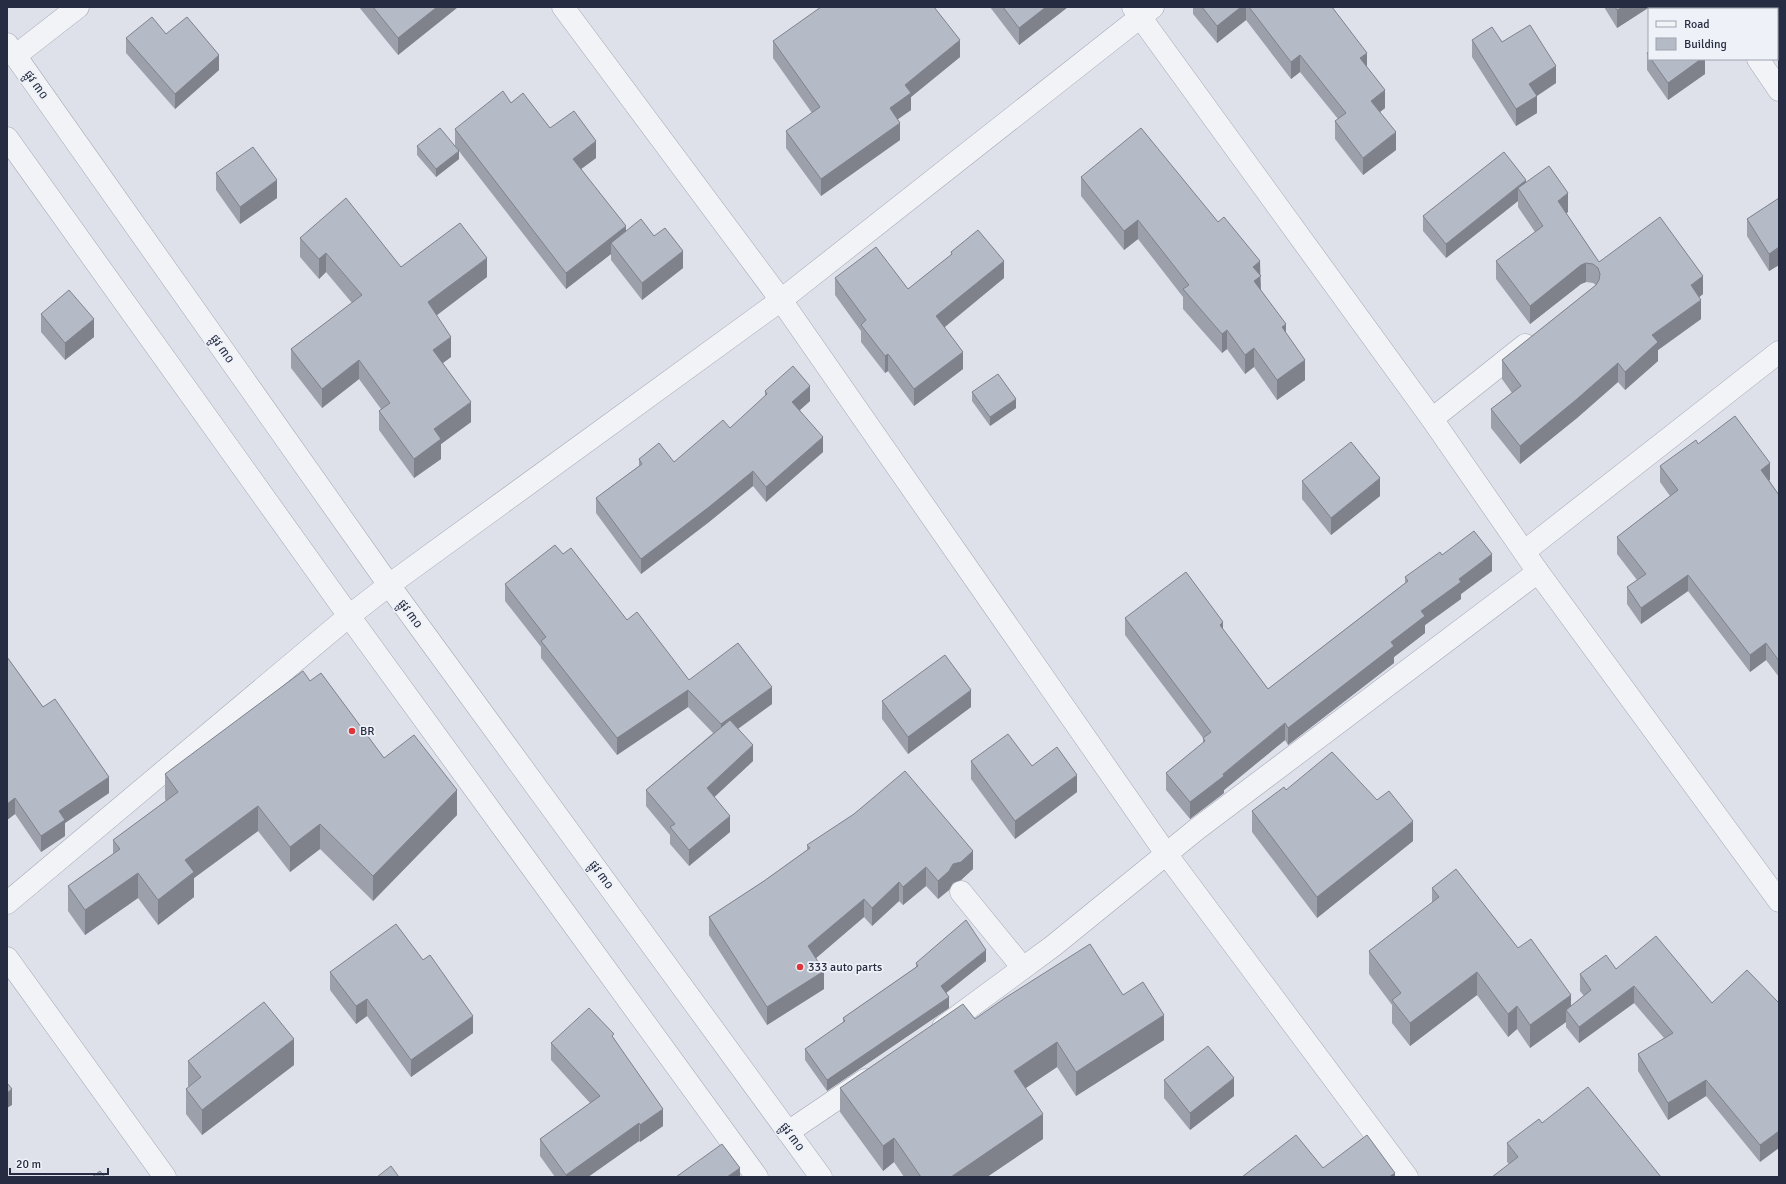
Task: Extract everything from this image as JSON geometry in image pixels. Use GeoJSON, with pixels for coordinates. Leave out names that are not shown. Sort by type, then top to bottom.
{"type":"FeatureCollection","features":[{"type":"Feature","properties":{"kind":"street"},"geometry":{"type":"LineString","coordinates":[[11,50],[78,7]]}},
{"type":"Feature","properties":{"kind":"street"},"geometry":{"type":"LineString","coordinates":[[563,7],[781,300],[1167,855],[1407,1177]]}},
{"type":"Feature","properties":{"kind":"street"},"geometry":{"type":"LineString","coordinates":[[7,903],[389,585],[781,300],[1142,10],[1432,419],[1525,551],[1538,572],[1779,901]]}},
{"type":"Feature","properties":{"kind":"street","name":"ផ្លូវ ៣០"},"geometry":{"type":"LineString","coordinates":[[11,50],[389,585],[821,1177]]}},
{"type":"Feature","properties":{"kind":"street"},"geometry":{"type":"LineString","coordinates":[[1759,60],[1779,90]]}},
{"type":"Feature","properties":{"kind":"street"},"geometry":{"type":"LineString","coordinates":[[7,138],[350,616],[757,1177]]}},
{"type":"Feature","properties":{"kind":"street"},"geometry":{"type":"LineString","coordinates":[[1432,419],[1538,334]]}},
{"type":"Feature","properties":{"kind":"street"},"geometry":{"type":"LineString","coordinates":[[1525,551],[1779,352]]}},
{"type":"Feature","properties":{"kind":"street"},"geometry":{"type":"LineString","coordinates":[[926,1039],[1023,968],[1197,830],[1538,572]]}},
{"type":"Feature","properties":{"kind":"street"},"geometry":{"type":"LineString","coordinates":[[961,892],[1023,968]]}},
{"type":"Feature","properties":{"kind":"street"},"geometry":{"type":"LineString","coordinates":[[7,958],[165,1177]]}},
{"type":"Feature","properties":{"kind":"street"},"geometry":{"type":"LineString","coordinates":[[788,1132],[880,1070]]}},
{"type":"Feature","properties":{"kind":"street"},"geometry":{"type":"LineString","coordinates":[[714,1154],[731,1141]]}},
{"type":"Feature","properties":{"kind":"building"},"geometry":{"type":"Polygon","coordinates":[[[373,7],[437,7],[398,38],[373,7]]]}},
{"type":"Feature","properties":{"kind":"building"},"geometry":{"type":"Polygon","coordinates":[[[821,7],[934,7],[960,40],[905,85],[911,93],[890,108],[900,123],[821,179],[786,131],[820,107],[773,41],[821,7]]]}},
{"type":"Feature","properties":{"kind":"building"},"geometry":{"type":"Polygon","coordinates":[[[1003,7],[1046,7],[1019,28],[1003,7]]]}},
{"type":"Feature","properties":{"kind":"building"},"geometry":{"type":"Polygon","coordinates":[[[1202,7],[1241,7],[1217,26],[1202,7]]]}},
{"type":"Feature","properties":{"kind":"building"},"geometry":{"type":"Polygon","coordinates":[[[1249,7],[1332,7],[1367,53],[1360,58],[1385,90],[1371,101],[1396,132],[1363,158],[1335,121],[1346,113],[1300,55],[1291,62],[1249,7]]]}},
{"type":"Feature","properties":{"kind":"building"},"geometry":{"type":"Polygon","coordinates":[[[1615,7],[1623,7],[1617,10],[1615,7]]]}},
{"type":"Feature","properties":{"kind":"building"},"geometry":{"type":"Polygon","coordinates":[[[152,17],[166,34],[187,17],[219,55],[175,94],[126,38],[152,17]]]}},
{"type":"Feature","properties":{"kind":"building"},"geometry":{"type":"Polygon","coordinates":[[[1530,25],[1556,66],[1529,84],[1537,96],[1516,109],[1472,40],[1492,27],[1502,42],[1530,25]]]}},
{"type":"Feature","properties":{"kind":"building"},"geometry":{"type":"Polygon","coordinates":[[[1652,60],[1700,60],[1668,83],[1652,60]]]}},
{"type":"Feature","properties":{"kind":"building"},"geometry":{"type":"Polygon","coordinates":[[[503,91],[511,103],[523,93],[550,128],[574,111],[596,141],[573,159],[626,226],[566,273],[455,129],[503,91]]]}},
{"type":"Feature","properties":{"kind":"building"},"geometry":{"type":"Polygon","coordinates":[[[440,128],[459,151],[436,169],[417,146],[440,128]]]}},
{"type":"Feature","properties":{"kind":"building"},"geometry":{"type":"Polygon","coordinates":[[[1141,128],[1218,222],[1224,217],[1260,261],[1253,267],[1261,276],[1254,281],[1286,324],[1282,327],[1305,360],[1277,380],[1254,348],[1245,355],[1227,330],[1222,334],[1183,289],[1189,285],[1138,220],[1124,231],[1081,177],[1141,128]]]}},
{"type":"Feature","properties":{"kind":"building"},"geometry":{"type":"Polygon","coordinates":[[[253,147],[277,180],[240,207],[216,173],[253,147]]]}},
{"type":"Feature","properties":{"kind":"building"},"geometry":{"type":"Polygon","coordinates":[[[1504,152],[1526,180],[1446,244],[1423,216],[1504,152]]]}},
{"type":"Feature","properties":{"kind":"building"},"geometry":{"type":"Polygon","coordinates":[[[1549,166],[1568,193],[1558,201],[1599,262],[1660,217],[1703,276],[1691,285],[1701,300],[1652,335],[1658,342],[1625,372],[1618,363],[1520,446],[1491,409],[1521,386],[1502,360],[1596,285],[1600,274],[1598,268],[1593,264],[1586,263],[1581,265],[1530,306],[1496,261],[1543,226],[1518,188],[1549,166]]]}},
{"type":"Feature","properties":{"kind":"building"},"geometry":{"type":"Polygon","coordinates":[[[346,198],[401,267],[460,223],[487,258],[428,302],[451,337],[433,350],[471,402],[434,429],[441,439],[414,459],[379,411],[390,403],[359,360],[322,389],[291,349],[362,295],[326,253],[319,259],[300,238],[346,198]]]}},
{"type":"Feature","properties":{"kind":"building"},"geometry":{"type":"Polygon","coordinates":[[[1779,198],[1779,247],[1769,254],[1747,219],[1779,198]]]}},
{"type":"Feature","properties":{"kind":"building"},"geometry":{"type":"Polygon","coordinates":[[[641,219],[654,236],[665,228],[683,251],[642,283],[611,243],[641,219]]]}},
{"type":"Feature","properties":{"kind":"building"},"geometry":{"type":"Polygon","coordinates":[[[978,230],[1004,261],[936,316],[963,352],[914,389],[888,354],[885,356],[861,325],[866,320],[835,278],[876,247],[908,289],[952,254],[951,252],[978,230]]]}},
{"type":"Feature","properties":{"kind":"building"},"geometry":{"type":"Polygon","coordinates":[[[69,290],[94,319],[65,343],[41,314],[69,290]]]}},
{"type":"Feature","properties":{"kind":"building"},"geometry":{"type":"Polygon","coordinates":[[[793,366],[810,386],[792,402],[823,437],[766,487],[753,471],[641,559],[596,498],[642,464],[639,459],[659,443],[674,462],[723,420],[730,428],[767,394],[765,391],[793,366]]]}},
{"type":"Feature","properties":{"kind":"building"},"geometry":{"type":"Polygon","coordinates":[[[998,374],[1016,399],[990,417],[972,392],[998,374]]]}},
{"type":"Feature","properties":{"kind":"building"},"geometry":{"type":"Polygon","coordinates":[[[1735,416],[1770,463],[1761,470],[1779,495],[1779,661],[1766,643],[1750,655],[1688,575],[1641,608],[1627,587],[1646,574],[1617,537],[1678,490],[1660,466],[1696,440],[1698,444],[1735,416]]]}},
{"type":"Feature","properties":{"kind":"building"},"geometry":{"type":"Polygon","coordinates":[[[1351,442],[1380,478],[1331,518],[1302,481],[1351,442]]]}},
{"type":"Feature","properties":{"kind":"building"},"geometry":{"type":"Polygon","coordinates":[[[1474,531],[1492,554],[1459,579],[1461,582],[1421,611],[1425,616],[1391,642],[1394,646],[1288,728],[1285,723],[1223,774],[1224,776],[1190,802],[1166,773],[1205,741],[1203,738],[1211,732],[1125,618],[1186,572],[1223,622],[1220,625],[1268,689],[1408,581],[1405,577],[1440,552],[1442,555],[1474,531]]]}},
{"type":"Feature","properties":{"kind":"building"},"geometry":{"type":"Polygon","coordinates":[[[555,545],[563,554],[571,548],[627,620],[637,612],[689,680],[738,643],[772,687],[721,724],[688,690],[617,738],[541,641],[546,637],[505,584],[555,545]]]}},
{"type":"Feature","properties":{"kind":"building"},"geometry":{"type":"Polygon","coordinates":[[[945,655],[971,690],[908,737],[882,701],[945,655]]]}},
{"type":"Feature","properties":{"kind":"building"},"geometry":{"type":"Polygon","coordinates":[[[7,657],[43,707],[55,699],[109,777],[59,811],[65,820],[41,836],[15,798],[7,804],[7,657]]]}},
{"type":"Feature","properties":{"kind":"building"},"geometry":{"type":"Polygon","coordinates":[[[303,671],[310,681],[321,673],[384,758],[414,735],[457,790],[373,876],[320,824],[290,847],[258,806],[185,860],[194,872],[158,900],[138,873],[85,910],[68,886],[120,849],[113,840],[178,792],[165,774],[303,671]]]}},
{"type":"Feature","properties":{"kind":"building"},"geometry":{"type":"Polygon","coordinates":[[[730,720],[753,745],[707,788],[730,816],[689,850],[670,827],[675,824],[646,790],[730,720]]]}},
{"type":"Feature","properties":{"kind":"building"},"geometry":{"type":"Polygon","coordinates":[[[1008,734],[1032,766],[1057,747],[1077,775],[1015,821],[971,761],[1008,734]]]}},
{"type":"Feature","properties":{"kind":"building"},"geometry":{"type":"Polygon","coordinates":[[[1332,752],[1377,800],[1389,791],[1413,821],[1317,897],[1252,811],[1284,787],[1286,790],[1332,752]]]}},
{"type":"Feature","properties":{"kind":"building"},"geometry":{"type":"Polygon","coordinates":[[[905,771],[973,851],[961,862],[953,864],[949,871],[938,881],[926,867],[903,887],[899,882],[872,908],[864,899],[808,946],[824,971],[767,1007],[709,917],[764,881],[810,848],[807,845],[854,814],[905,771]]]}},
{"type":"Feature","properties":{"kind":"building"},"geometry":{"type":"Polygon","coordinates":[[[1456,869],[1518,948],[1531,939],[1571,995],[1530,1025],[1517,1006],[1508,1014],[1477,972],[1410,1023],[1392,1000],[1401,993],[1369,951],[1439,897],[1432,888],[1456,869]]]}},
{"type":"Feature","properties":{"kind":"building"},"geometry":{"type":"Polygon","coordinates":[[[966,920],[986,950],[941,986],[949,997],[827,1080],[805,1049],[845,1021],[843,1018],[918,966],[916,963],[966,920]]]}},
{"type":"Feature","properties":{"kind":"building"},"geometry":{"type":"Polygon","coordinates":[[[396,924],[423,960],[430,955],[473,1016],[411,1060],[367,999],[356,1006],[330,972],[396,924]]]}},
{"type":"Feature","properties":{"kind":"building"},"geometry":{"type":"Polygon","coordinates":[[[1656,936],[1712,1003],[1747,970],[1778,1002],[1779,1001],[1779,1131],[1760,1145],[1706,1080],[1668,1103],[1638,1054],[1673,1033],[1634,986],[1579,1027],[1566,1010],[1591,990],[1580,974],[1606,955],[1616,969],[1656,936]]]}},
{"type":"Feature","properties":{"kind":"building"},"geometry":{"type":"Polygon","coordinates":[[[1090,944],[1123,995],[1143,982],[1164,1015],[1076,1072],[1057,1042],[1014,1071],[1043,1114],[951,1177],[921,1177],[894,1138],[883,1146],[840,1088],[963,1004],[975,1019],[1005,998],[1090,944]]]}},
{"type":"Feature","properties":{"kind":"building"},"geometry":{"type":"Polygon","coordinates":[[[264,1002],[294,1039],[202,1110],[186,1089],[201,1077],[188,1061],[264,1002]]]}},
{"type":"Feature","properties":{"kind":"building"},"geometry":{"type":"Polygon","coordinates":[[[589,1008],[614,1034],[612,1036],[663,1109],[640,1125],[639,1123],[566,1175],[540,1139],[600,1096],[551,1043],[589,1008]]]}},
{"type":"Feature","properties":{"kind":"building"},"geometry":{"type":"Polygon","coordinates":[[[1208,1046],[1234,1078],[1190,1113],[1164,1080],[1208,1046]]]}},
{"type":"Feature","properties":{"kind":"building"},"geometry":{"type":"Polygon","coordinates":[[[7,1083],[12,1089],[7,1093],[7,1083]]]}},
{"type":"Feature","properties":{"kind":"building"},"geometry":{"type":"Polygon","coordinates":[[[1588,1087],[1661,1177],[1492,1177],[1518,1157],[1507,1143],[1539,1119],[1542,1123],[1588,1087]]]}},
{"type":"Feature","properties":{"kind":"building"},"geometry":{"type":"Polygon","coordinates":[[[1296,1135],[1323,1168],[1367,1135],[1395,1173],[1389,1177],[1242,1177],[1296,1135]]]}},
{"type":"Feature","properties":{"kind":"building"},"geometry":{"type":"Polygon","coordinates":[[[722,1144],[740,1168],[727,1177],[676,1177],[722,1144]]]}},
{"type":"Feature","properties":{"kind":"building"},"geometry":{"type":"Polygon","coordinates":[[[391,1166],[399,1177],[377,1177],[391,1166]]]}},
{"type":"Feature","properties":{"kind":"building"},"geometry":{"type":"Polygon","coordinates":[[[100,1171],[105,1177],[92,1177],[100,1171]]]}},
{"type":"Feature","properties":{"kind":"place","name":"BR"},"geometry":{"type":"Point","coordinates":[352,731]}},
{"type":"Feature","properties":{"kind":"place","name":"333 auto parts"},"geometry":{"type":"Point","coordinates":[800,967]}}]}
